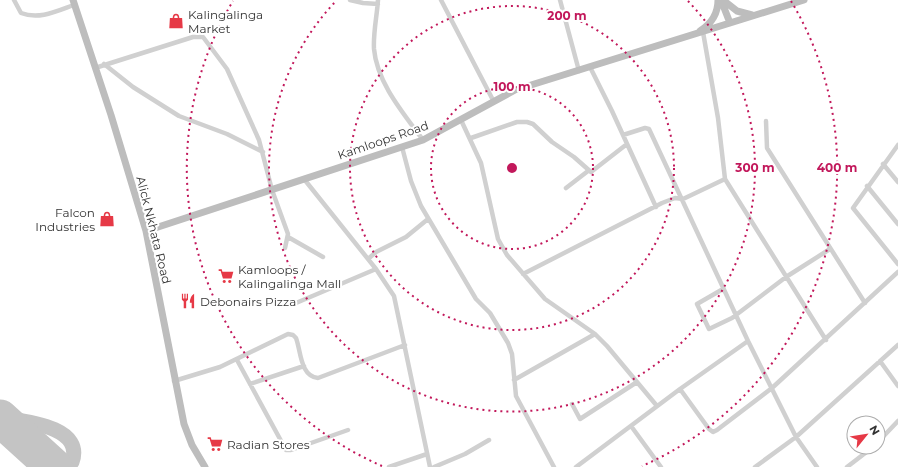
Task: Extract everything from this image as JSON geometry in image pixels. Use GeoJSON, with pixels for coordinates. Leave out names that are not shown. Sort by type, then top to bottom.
{"type":"FeatureCollection","features":[{"type":"Feature","properties":{"kind":"main road"},"geometry":{"type":"LineString","coordinates":[[721,0],[737,11],[755,15]]}},
{"type":"Feature","properties":{"kind":"main road"},"geometry":{"type":"LineString","coordinates":[[721,0],[730,23]]}},
{"type":"Feature","properties":{"kind":"main road"},"geometry":{"type":"LineString","coordinates":[[691,35],[710,23],[721,0]]}},
{"type":"Feature","properties":{"kind":"main road","name":"Kamloops Road"},"geometry":{"type":"LineString","coordinates":[[146,231],[423,140],[515,90],[590,68],[804,0]]}},
{"type":"Feature","properties":{"kind":"main road","name":"Alick Nkhata Road"},"geometry":{"type":"LineString","coordinates":[[74,2],[146,231],[174,380],[188,435],[205,467]]}},
{"type":"Feature","properties":{"kind":"street"},"geometry":{"type":"LineString","coordinates":[[14,0],[21,13],[36,16],[50,14],[74,2]]}},
{"type":"Feature","properties":{"kind":"street"},"geometry":{"type":"LineString","coordinates":[[350,0],[363,3],[378,2],[374,48],[379,70],[404,114],[423,140]]}},
{"type":"Feature","properties":{"kind":"street"},"geometry":{"type":"LineString","coordinates":[[441,0],[494,102]]}},
{"type":"Feature","properties":{"kind":"street"},"geometry":{"type":"LineString","coordinates":[[560,0],[578,71]]}},
{"type":"Feature","properties":{"kind":"street"},"geometry":{"type":"LineString","coordinates":[[703,32],[718,118],[725,179],[826,340]]}},
{"type":"Feature","properties":{"kind":"street"},"geometry":{"type":"LineString","coordinates":[[95,68],[193,37],[203,38],[227,69],[262,152],[272,190],[288,237],[285,248]]}},
{"type":"Feature","properties":{"kind":"street"},"geometry":{"type":"LineString","coordinates":[[104,64],[133,86],[179,116],[227,134],[262,152]]}},
{"type":"Feature","properties":{"kind":"street"},"geometry":{"type":"LineString","coordinates":[[590,68],[656,207]]}},
{"type":"Feature","properties":{"kind":"street"},"geometry":{"type":"LineString","coordinates":[[462,120],[485,173],[500,244],[545,299],[595,334],[657,406]]}},
{"type":"Feature","properties":{"kind":"street"},"geometry":{"type":"LineString","coordinates":[[766,121],[767,148],[830,250],[865,303]]}},
{"type":"Feature","properties":{"kind":"street"},"geometry":{"type":"LineString","coordinates":[[471,138],[517,122],[527,122],[533,124],[552,142],[580,161],[588,171]]}},
{"type":"Feature","properties":{"kind":"street"},"geometry":{"type":"LineString","coordinates":[[623,135],[645,128],[649,129],[748,341],[796,437],[817,467]]}},
{"type":"Feature","properties":{"kind":"street"},"geometry":{"type":"LineString","coordinates":[[566,188],[588,171],[594,170],[627,144]]}},
{"type":"Feature","properties":{"kind":"street"},"geometry":{"type":"LineString","coordinates":[[898,145],[867,186],[854,205],[853,210],[898,264]]}},
{"type":"Feature","properties":{"kind":"street"},"geometry":{"type":"LineString","coordinates":[[402,147],[410,181],[428,219],[476,299],[490,313],[508,343],[512,354],[514,389],[520,405],[554,467]]}},
{"type":"Feature","properties":{"kind":"street"},"geometry":{"type":"LineString","coordinates":[[883,164],[898,182]]}},
{"type":"Feature","properties":{"kind":"street"},"geometry":{"type":"LineString","coordinates":[[304,179],[368,258],[394,296],[430,467]]}},
{"type":"Feature","properties":{"kind":"street"},"geometry":{"type":"LineString","coordinates":[[523,274],[675,198],[683,199],[725,179]]}},
{"type":"Feature","properties":{"kind":"street"},"geometry":{"type":"LineString","coordinates":[[867,186],[898,224]]}},
{"type":"Feature","properties":{"kind":"street"},"geometry":{"type":"LineString","coordinates":[[368,258],[376,252],[406,237],[428,219]]}},
{"type":"Feature","properties":{"kind":"street"},"geometry":{"type":"LineString","coordinates":[[288,237],[323,257]]}},
{"type":"Feature","properties":{"kind":"street"},"geometry":{"type":"LineString","coordinates":[[723,288],[698,304],[701,314],[709,328],[736,315],[786,277],[830,250]]}},
{"type":"Feature","properties":{"kind":"street"},"geometry":{"type":"LineString","coordinates":[[272,302],[278,305],[296,303],[376,269]]}},
{"type":"Feature","properties":{"kind":"street"},"geometry":{"type":"LineString","coordinates":[[680,389],[713,432],[772,388],[826,340],[898,272]]}},
{"type":"Feature","properties":{"kind":"street"},"geometry":{"type":"LineString","coordinates":[[174,380],[206,372],[237,360],[288,334],[296,338],[304,366],[308,374],[318,378],[405,345]]}},
{"type":"Feature","properties":{"kind":"street"},"geometry":{"type":"LineString","coordinates":[[514,380],[595,334]]}},
{"type":"Feature","properties":{"kind":"street"},"geometry":{"type":"LineString","coordinates":[[576,467],[680,389],[748,341]]}},
{"type":"Feature","properties":{"kind":"street"},"geometry":{"type":"LineString","coordinates":[[755,467],[796,437],[898,345]]}},
{"type":"Feature","properties":{"kind":"street"},"geometry":{"type":"LineString","coordinates":[[237,360],[284,448],[288,451],[348,430]]}},
{"type":"Feature","properties":{"kind":"street"},"geometry":{"type":"LineString","coordinates":[[880,361],[898,386]]}},
{"type":"Feature","properties":{"kind":"street"},"geometry":{"type":"LineString","coordinates":[[250,384],[304,366]]}},
{"type":"Feature","properties":{"kind":"street"},"geometry":{"type":"LineString","coordinates":[[572,404],[580,419],[637,382]]}},
{"type":"Feature","properties":{"kind":"street"},"geometry":{"type":"LineString","coordinates":[[886,434],[898,421]]}},
{"type":"Feature","properties":{"kind":"street"},"geometry":{"type":"LineString","coordinates":[[631,426],[661,467]]}},
{"type":"Feature","properties":{"kind":"street"},"geometry":{"type":"LineString","coordinates":[[434,467],[460,457],[489,440]]}},
{"type":"Feature","properties":{"kind":"street"},"geometry":{"type":"LineString","coordinates":[[389,467],[427,454]]}},
{"type":"Feature","properties":{"kind":"street"},"geometry":{"type":"LineString","coordinates":[[847,467],[863,455]]}},
{"type":"Feature","properties":{"kind":"taxiway"},"geometry":{"type":"LineString","coordinates":[[0,417],[36,424],[61,433],[69,440],[74,450],[72,462],[66,467]]}},
{"type":"Feature","properties":{"kind":"runway"},"geometry":{"type":"LineString","coordinates":[[0,418],[54,467]]}},
{"type":"Feature","properties":{"kind":"place","name":"Kalingalinga Market"},"geometry":{"type":"Point","coordinates":[176,21]}},
{"type":"Feature","properties":{"kind":"place","name":"Falcon Industries"},"geometry":{"type":"Point","coordinates":[107,219]}},
{"type":"Feature","properties":{"kind":"place","name":"Kamloops / Kalingalinga Mall"},"geometry":{"type":"Point","coordinates":[226,276]}},
{"type":"Feature","properties":{"kind":"place","name":"Debonairs Pizza"},"geometry":{"type":"Point","coordinates":[188,301]}},
{"type":"Feature","properties":{"kind":"place","name":"Radian Stores"},"geometry":{"type":"Point","coordinates":[215,444]}}]}
